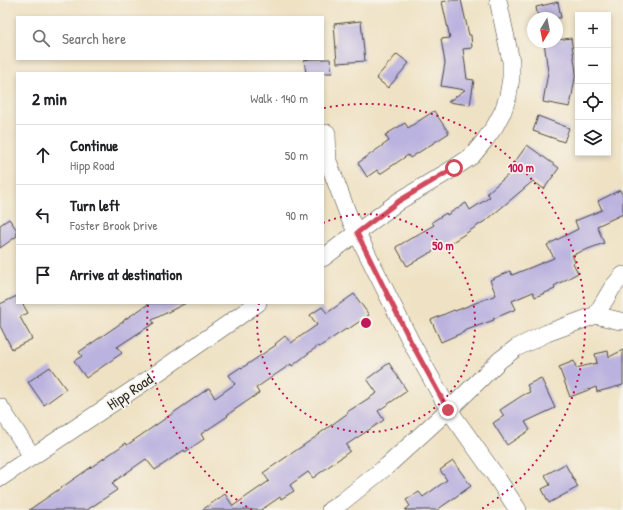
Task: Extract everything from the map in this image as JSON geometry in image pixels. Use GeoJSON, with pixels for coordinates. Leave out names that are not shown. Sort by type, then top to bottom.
{"type":"FeatureCollection","features":[{"type":"Feature","properties":{"kind":"street"},"geometry":{"type":"LineString","coordinates":[[324,257],[399,201],[472,156],[495,126],[503,111],[508,96],[511,78],[511,61],[498,0]]}},
{"type":"Feature","properties":{"kind":"street"},"geometry":{"type":"LineString","coordinates":[[327,133],[328,162],[349,217],[411,342],[448,410],[496,475],[518,510]]}},
{"type":"Feature","properties":{"kind":"street"},"geometry":{"type":"LineString","coordinates":[[596,315],[612,288],[623,275]]}},
{"type":"Feature","properties":{"kind":"street","name":"Hipp Road"},"geometry":{"type":"LineString","coordinates":[[0,478],[143,384],[257,304]]}},
{"type":"Feature","properties":{"kind":"street"},"geometry":{"type":"LineString","coordinates":[[330,510],[387,466],[500,360],[516,348],[547,333],[596,315],[623,321]]}},
{"type":"Feature","properties":{"kind":"street"},"geometry":{"type":"LineString","coordinates":[[0,407],[32,456]]}},
{"type":"Feature","properties":{"kind":"building"},"geometry":{"type":"Polygon","coordinates":[[[461,0],[469,35],[471,35],[472,48],[463,49],[467,79],[474,80],[470,105],[448,102],[465,90],[441,86],[445,63],[441,39],[450,38],[442,2],[461,0]]]}},
{"type":"Feature","properties":{"kind":"building"},"geometry":{"type":"Polygon","coordinates":[[[558,2],[560,12],[537,12],[536,7],[558,2]]]}},
{"type":"Feature","properties":{"kind":"building"},"geometry":{"type":"Polygon","coordinates":[[[361,21],[365,61],[337,63],[334,24],[361,21]]]}},
{"type":"Feature","properties":{"kind":"building"},"geometry":{"type":"Polygon","coordinates":[[[571,38],[575,65],[575,78],[570,107],[543,102],[548,72],[545,48],[563,48],[563,39],[571,38]]]}},
{"type":"Feature","properties":{"kind":"building"},"geometry":{"type":"Polygon","coordinates":[[[397,54],[409,63],[388,88],[376,78],[397,54]]]}},
{"type":"Feature","properties":{"kind":"building"},"geometry":{"type":"Polygon","coordinates":[[[330,59],[332,73],[306,72],[304,60],[330,59]]]}},
{"type":"Feature","properties":{"kind":"building"},"geometry":{"type":"Polygon","coordinates":[[[434,111],[449,133],[410,158],[408,155],[380,174],[377,170],[367,177],[358,163],[389,141],[385,135],[405,123],[408,128],[434,111]]]}},
{"type":"Feature","properties":{"kind":"building"},"geometry":{"type":"Polygon","coordinates":[[[538,116],[569,128],[564,142],[533,131],[538,116]]]}},
{"type":"Feature","properties":{"kind":"building"},"geometry":{"type":"Polygon","coordinates":[[[527,145],[559,168],[544,189],[533,181],[488,219],[440,250],[439,248],[407,266],[396,247],[434,225],[432,222],[446,213],[447,215],[466,203],[470,210],[490,197],[487,193],[515,169],[512,166],[527,145]]]}},
{"type":"Feature","properties":{"kind":"building"},"geometry":{"type":"Polygon","coordinates":[[[620,190],[623,196],[623,214],[597,226],[604,243],[572,255],[575,262],[573,263],[578,273],[554,286],[555,289],[535,297],[533,292],[512,301],[516,309],[493,319],[494,320],[464,331],[441,342],[431,320],[496,295],[490,280],[510,271],[512,275],[554,258],[547,245],[578,229],[575,221],[602,210],[598,201],[620,190]]]}},
{"type":"Feature","properties":{"kind":"building"},"geometry":{"type":"Polygon","coordinates":[[[9,219],[16,229],[16,237],[0,248],[0,225],[9,219]]]}},
{"type":"Feature","properties":{"kind":"building"},"geometry":{"type":"Polygon","coordinates":[[[354,294],[369,315],[347,330],[346,329],[319,347],[318,346],[292,366],[291,364],[256,388],[259,393],[201,434],[204,439],[185,452],[184,450],[155,470],[146,459],[112,483],[117,490],[87,510],[29,510],[209,388],[215,398],[235,384],[229,375],[276,345],[275,344],[285,336],[291,343],[317,325],[310,315],[322,307],[327,313],[354,294]]]}},
{"type":"Feature","properties":{"kind":"building"},"geometry":{"type":"Polygon","coordinates":[[[16,296],[16,304],[23,304],[28,313],[20,317],[32,339],[12,349],[0,326],[0,304],[16,296]]]}},
{"type":"Feature","properties":{"kind":"building"},"geometry":{"type":"Polygon","coordinates":[[[148,304],[184,304],[152,320],[154,323],[117,347],[122,353],[86,378],[74,361],[82,356],[79,352],[148,304]]]}},
{"type":"Feature","properties":{"kind":"building"},"geometry":{"type":"Polygon","coordinates":[[[623,350],[623,385],[597,392],[596,387],[570,397],[559,367],[574,361],[576,368],[597,363],[595,354],[608,351],[609,357],[623,350]]]}},
{"type":"Feature","properties":{"kind":"building"},"geometry":{"type":"Polygon","coordinates":[[[389,363],[407,391],[378,411],[384,420],[346,445],[350,451],[313,478],[308,472],[290,485],[294,491],[281,499],[280,497],[261,510],[202,510],[225,494],[233,506],[269,481],[263,473],[320,434],[348,413],[347,412],[377,393],[367,379],[389,363]]]}},
{"type":"Feature","properties":{"kind":"building"},"geometry":{"type":"Polygon","coordinates":[[[50,367],[66,389],[44,405],[28,382],[50,367]]]}},
{"type":"Feature","properties":{"kind":"building"},"geometry":{"type":"Polygon","coordinates":[[[541,378],[555,408],[525,422],[530,430],[507,445],[493,423],[504,416],[500,410],[530,392],[527,385],[541,378]]]}},
{"type":"Feature","properties":{"kind":"building"},"geometry":{"type":"Polygon","coordinates":[[[453,461],[471,486],[437,510],[405,510],[410,506],[406,500],[419,492],[423,497],[447,480],[440,470],[453,461]]]}},
{"type":"Feature","properties":{"kind":"building"},"geometry":{"type":"Polygon","coordinates":[[[565,464],[578,487],[549,503],[542,489],[550,485],[545,475],[565,464]]]}},
{"type":"Feature","properties":{"kind":"route"},"geometry":{"type":"LineString","coordinates":[[448,410],[411,342],[357,233],[399,201],[454,168]]}}]}
